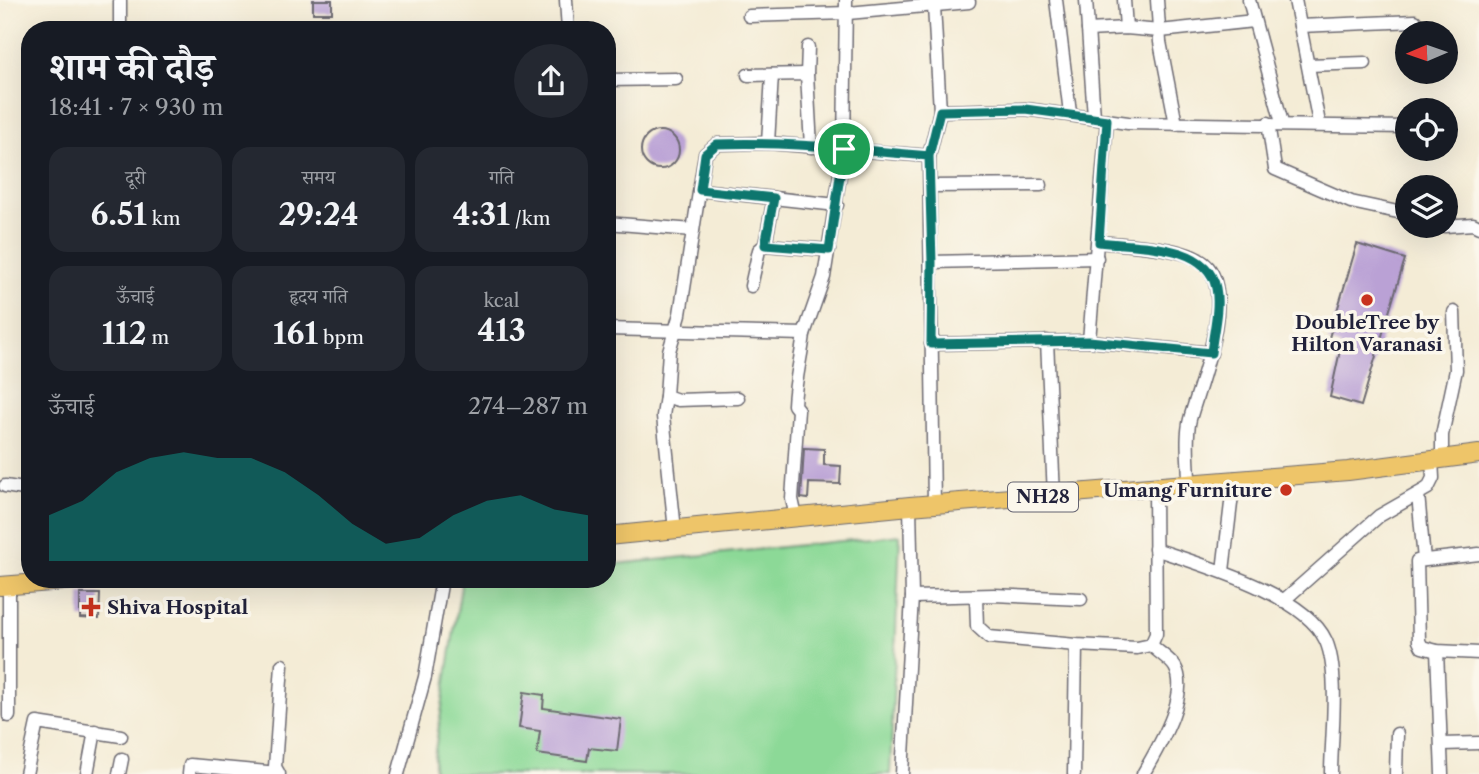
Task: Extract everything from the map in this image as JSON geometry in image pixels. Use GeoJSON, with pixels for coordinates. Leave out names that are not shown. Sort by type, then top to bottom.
{"type":"FeatureCollection","features":[{"type":"Feature","properties":{"kind":"highway","name":"NH28"},"geometry":{"type":"LineString","coordinates":[[616,535],[910,506],[1054,496],[1234,478],[1348,471],[1479,454]]}},
{"type":"Feature","properties":{"kind":"street"},"geometry":{"type":"LineString","coordinates":[[120,0],[120,21]]}},
{"type":"Feature","properties":{"kind":"street"},"geometry":{"type":"LineString","coordinates":[[566,0],[567,21]]}},
{"type":"Feature","properties":{"kind":"street"},"geometry":{"type":"LineString","coordinates":[[1056,0],[1070,113]]}},
{"type":"Feature","properties":{"kind":"street"},"geometry":{"type":"LineString","coordinates":[[1086,0],[1100,119],[1099,242],[1089,341]]}},
{"type":"Feature","properties":{"kind":"street"},"geometry":{"type":"LineString","coordinates":[[1124,0],[1126,28]]}},
{"type":"Feature","properties":{"kind":"street"},"geometry":{"type":"LineString","coordinates":[[1157,0],[1176,124]]}},
{"type":"Feature","properties":{"kind":"street"},"geometry":{"type":"LineString","coordinates":[[1249,0],[1282,123]]}},
{"type":"Feature","properties":{"kind":"street"},"geometry":{"type":"LineString","coordinates":[[1295,0],[1319,124]]}},
{"type":"Feature","properties":{"kind":"street"},"geometry":{"type":"LineString","coordinates":[[749,16],[847,6],[934,6],[969,2]]}},
{"type":"Feature","properties":{"kind":"street"},"geometry":{"type":"LineString","coordinates":[[796,517],[792,499],[798,410],[794,405],[795,371],[801,363],[804,334],[821,290],[844,149],[847,6]]}},
{"type":"Feature","properties":{"kind":"street"},"geometry":{"type":"LineString","coordinates":[[934,6],[940,111],[929,156],[934,505]]}},
{"type":"Feature","properties":{"kind":"street"},"geometry":{"type":"LineString","coordinates":[[1088,30],[1126,28],[1160,31],[1254,21]]}},
{"type":"Feature","properties":{"kind":"street"},"geometry":{"type":"LineString","coordinates":[[1300,26],[1395,22]]}},
{"type":"Feature","properties":{"kind":"street"},"geometry":{"type":"LineString","coordinates":[[808,47],[811,147]]}},
{"type":"Feature","properties":{"kind":"street"},"geometry":{"type":"LineString","coordinates":[[1308,65],[1365,63]]}},
{"type":"Feature","properties":{"kind":"street"},"geometry":{"type":"LineString","coordinates":[[748,75],[807,74]]}},
{"type":"Feature","properties":{"kind":"street"},"geometry":{"type":"LineString","coordinates":[[768,144],[772,75]]}},
{"type":"Feature","properties":{"kind":"street"},"geometry":{"type":"LineString","coordinates":[[616,80],[676,79]]}},
{"type":"Feature","properties":{"kind":"street"},"geometry":{"type":"LineString","coordinates":[[940,111],[1025,109],[1100,119],[1176,124],[1282,123],[1395,127]]}},
{"type":"Feature","properties":{"kind":"street"},"geometry":{"type":"LineString","coordinates":[[1268,123],[1275,169],[1351,202],[1395,211]]}},
{"type":"Feature","properties":{"kind":"street"},"geometry":{"type":"LineString","coordinates":[[675,530],[663,416],[666,367],[705,154],[709,148],[717,144],[768,144],[929,156]]}},
{"type":"Feature","properties":{"kind":"street"},"geometry":{"type":"LineString","coordinates":[[931,186],[1041,185]]}},
{"type":"Feature","properties":{"kind":"street"},"geometry":{"type":"LineString","coordinates":[[700,190],[836,205]]}},
{"type":"Feature","properties":{"kind":"street"},"geometry":{"type":"LineString","coordinates":[[751,286],[759,250],[765,245],[774,198]]}},
{"type":"Feature","properties":{"kind":"street"},"geometry":{"type":"LineString","coordinates":[[616,224],[693,230]]}},
{"type":"Feature","properties":{"kind":"street"},"geometry":{"type":"LineString","coordinates":[[1458,225],[1473,224],[1479,227]]}},
{"type":"Feature","properties":{"kind":"street"},"geometry":{"type":"LineString","coordinates":[[1099,242],[1168,250],[1195,258],[1208,267],[1217,291],[1211,353],[1190,419],[1187,438],[1189,483]]}},
{"type":"Feature","properties":{"kind":"street"},"geometry":{"type":"LineString","coordinates":[[765,245],[829,250]]}},
{"type":"Feature","properties":{"kind":"street"},"geometry":{"type":"LineString","coordinates":[[932,262],[1097,258]]}},
{"type":"Feature","properties":{"kind":"street"},"geometry":{"type":"LineString","coordinates":[[1283,601],[1379,516],[1428,488],[1433,478],[1456,370],[1454,312]]}},
{"type":"Feature","properties":{"kind":"street"},"geometry":{"type":"LineString","coordinates":[[616,329],[675,328],[804,334]]}},
{"type":"Feature","properties":{"kind":"street"},"geometry":{"type":"LineString","coordinates":[[1048,341],[1054,496]]}},
{"type":"Feature","properties":{"kind":"street"},"geometry":{"type":"LineString","coordinates":[[931,344],[1089,341],[1211,353]]}},
{"type":"Feature","properties":{"kind":"street"},"geometry":{"type":"LineString","coordinates":[[666,396],[678,401],[738,398]]}},
{"type":"Feature","properties":{"kind":"street"},"geometry":{"type":"LineString","coordinates":[[1223,571],[1234,478]]}},
{"type":"Feature","properties":{"kind":"street"},"geometry":{"type":"LineString","coordinates":[[5,486],[21,489]]}},
{"type":"Feature","properties":{"kind":"street"},"geometry":{"type":"LineString","coordinates":[[976,598],[977,626],[989,637],[1076,645],[1137,648],[1151,645],[1157,634],[1155,486]]}},
{"type":"Feature","properties":{"kind":"street"},"geometry":{"type":"LineString","coordinates":[[1418,494],[1424,560]]}},
{"type":"Feature","properties":{"kind":"street"},"geometry":{"type":"LineString","coordinates":[[902,774],[912,597],[910,506]]}},
{"type":"Feature","properties":{"kind":"street"},"geometry":{"type":"LineString","coordinates":[[1156,549],[1223,571],[1283,601],[1313,621],[1326,642],[1332,667],[1331,774]]}},
{"type":"Feature","properties":{"kind":"street"},"geometry":{"type":"LineString","coordinates":[[1479,554],[1418,561],[1419,641],[1422,647],[1437,652],[1479,653]]}},
{"type":"Feature","properties":{"kind":"street"},"geometry":{"type":"LineString","coordinates":[[4,586],[9,716]]}},
{"type":"Feature","properties":{"kind":"street"},"geometry":{"type":"LineString","coordinates":[[398,774],[425,677],[440,588]]}},
{"type":"Feature","properties":{"kind":"street"},"geometry":{"type":"LineString","coordinates":[[912,597],[976,598],[994,595],[1081,599]]}},
{"type":"Feature","properties":{"kind":"street"},"geometry":{"type":"LineString","coordinates":[[1074,774],[1076,645]]}},
{"type":"Feature","properties":{"kind":"street"},"geometry":{"type":"LineString","coordinates":[[1143,774],[1161,742],[1180,693],[1180,679],[1174,664],[1151,645]]}},
{"type":"Feature","properties":{"kind":"street"},"geometry":{"type":"LineString","coordinates":[[1437,652],[1443,774]]}},
{"type":"Feature","properties":{"kind":"street"},"geometry":{"type":"LineString","coordinates":[[279,774],[275,767],[282,665]]}},
{"type":"Feature","properties":{"kind":"street"},"geometry":{"type":"LineString","coordinates":[[26,774],[37,723],[121,736]]}},
{"type":"Feature","properties":{"kind":"street"},"geometry":{"type":"LineString","coordinates":[[88,774],[95,732]]}},
{"type":"Feature","properties":{"kind":"street"},"geometry":{"type":"LineString","coordinates":[[1396,774],[1397,734]]}},
{"type":"Feature","properties":{"kind":"street"},"geometry":{"type":"LineString","coordinates":[[1442,744],[1479,743]]}},
{"type":"Feature","properties":{"kind":"street"},"geometry":{"type":"LineString","coordinates":[[119,774],[122,759]]}},
{"type":"Feature","properties":{"kind":"street"},"geometry":{"type":"LineString","coordinates":[[189,774],[190,765],[279,774]]}},
{"type":"Feature","properties":{"kind":"green space"},"geometry":{"type":"Polygon","coordinates":[[[900,535],[890,774],[434,774],[434,757],[461,588],[616,588],[616,564],[900,535]]]}},
{"type":"Feature","properties":{"kind":"building"},"geometry":{"type":"Polygon","coordinates":[[[313,0],[332,0],[332,13],[313,13],[313,0]]]}},
{"type":"Feature","properties":{"kind":"building"},"geometry":{"type":"Polygon","coordinates":[[[660,131],[673,137],[679,150],[673,163],[660,169],[647,163],[641,150],[647,137],[660,131]]]}},
{"type":"Feature","properties":{"kind":"building","name":"DoubleTree by Hilton Varanasi"},"geometry":{"type":"Polygon","coordinates":[[[1357,244],[1405,259],[1361,406],[1330,397],[1341,346],[1328,341],[1357,244]]]}},
{"type":"Feature","properties":{"kind":"building"},"geometry":{"type":"Polygon","coordinates":[[[804,448],[824,449],[824,465],[841,466],[840,484],[809,483],[808,499],[801,498],[804,448]]]}},
{"type":"Feature","properties":{"kind":"building"},"geometry":{"type":"Polygon","coordinates":[[[80,594],[100,594],[99,619],[80,618],[80,594]]]}},
{"type":"Feature","properties":{"kind":"building"},"geometry":{"type":"Polygon","coordinates":[[[524,692],[544,695],[543,708],[621,719],[617,751],[589,748],[587,761],[537,754],[540,731],[519,728],[524,692]]]}},
{"type":"Feature","properties":{"kind":"place","name":"DoubleTree by Hilton Varanasi"},"geometry":{"type":"Point","coordinates":[1367,300]}},
{"type":"Feature","properties":{"kind":"place","name":"Umang Furniture"},"geometry":{"type":"Point","coordinates":[1286,490]}},
{"type":"Feature","properties":{"kind":"place","name":"Shiva Hospital"},"geometry":{"type":"Point","coordinates":[91,607]}},
{"type":"Feature","properties":{"kind":"route"},"geometry":{"type":"LineString","coordinates":[[844,149],[829,250],[765,245],[774,198],[700,190],[705,154],[717,144],[768,144],[844,149],[929,156],[931,344],[1089,341],[1211,353],[1217,291],[1208,267],[1195,258],[1168,250],[1099,242],[1107,120],[1025,109],[940,111],[929,156],[844,149]]}}]}
